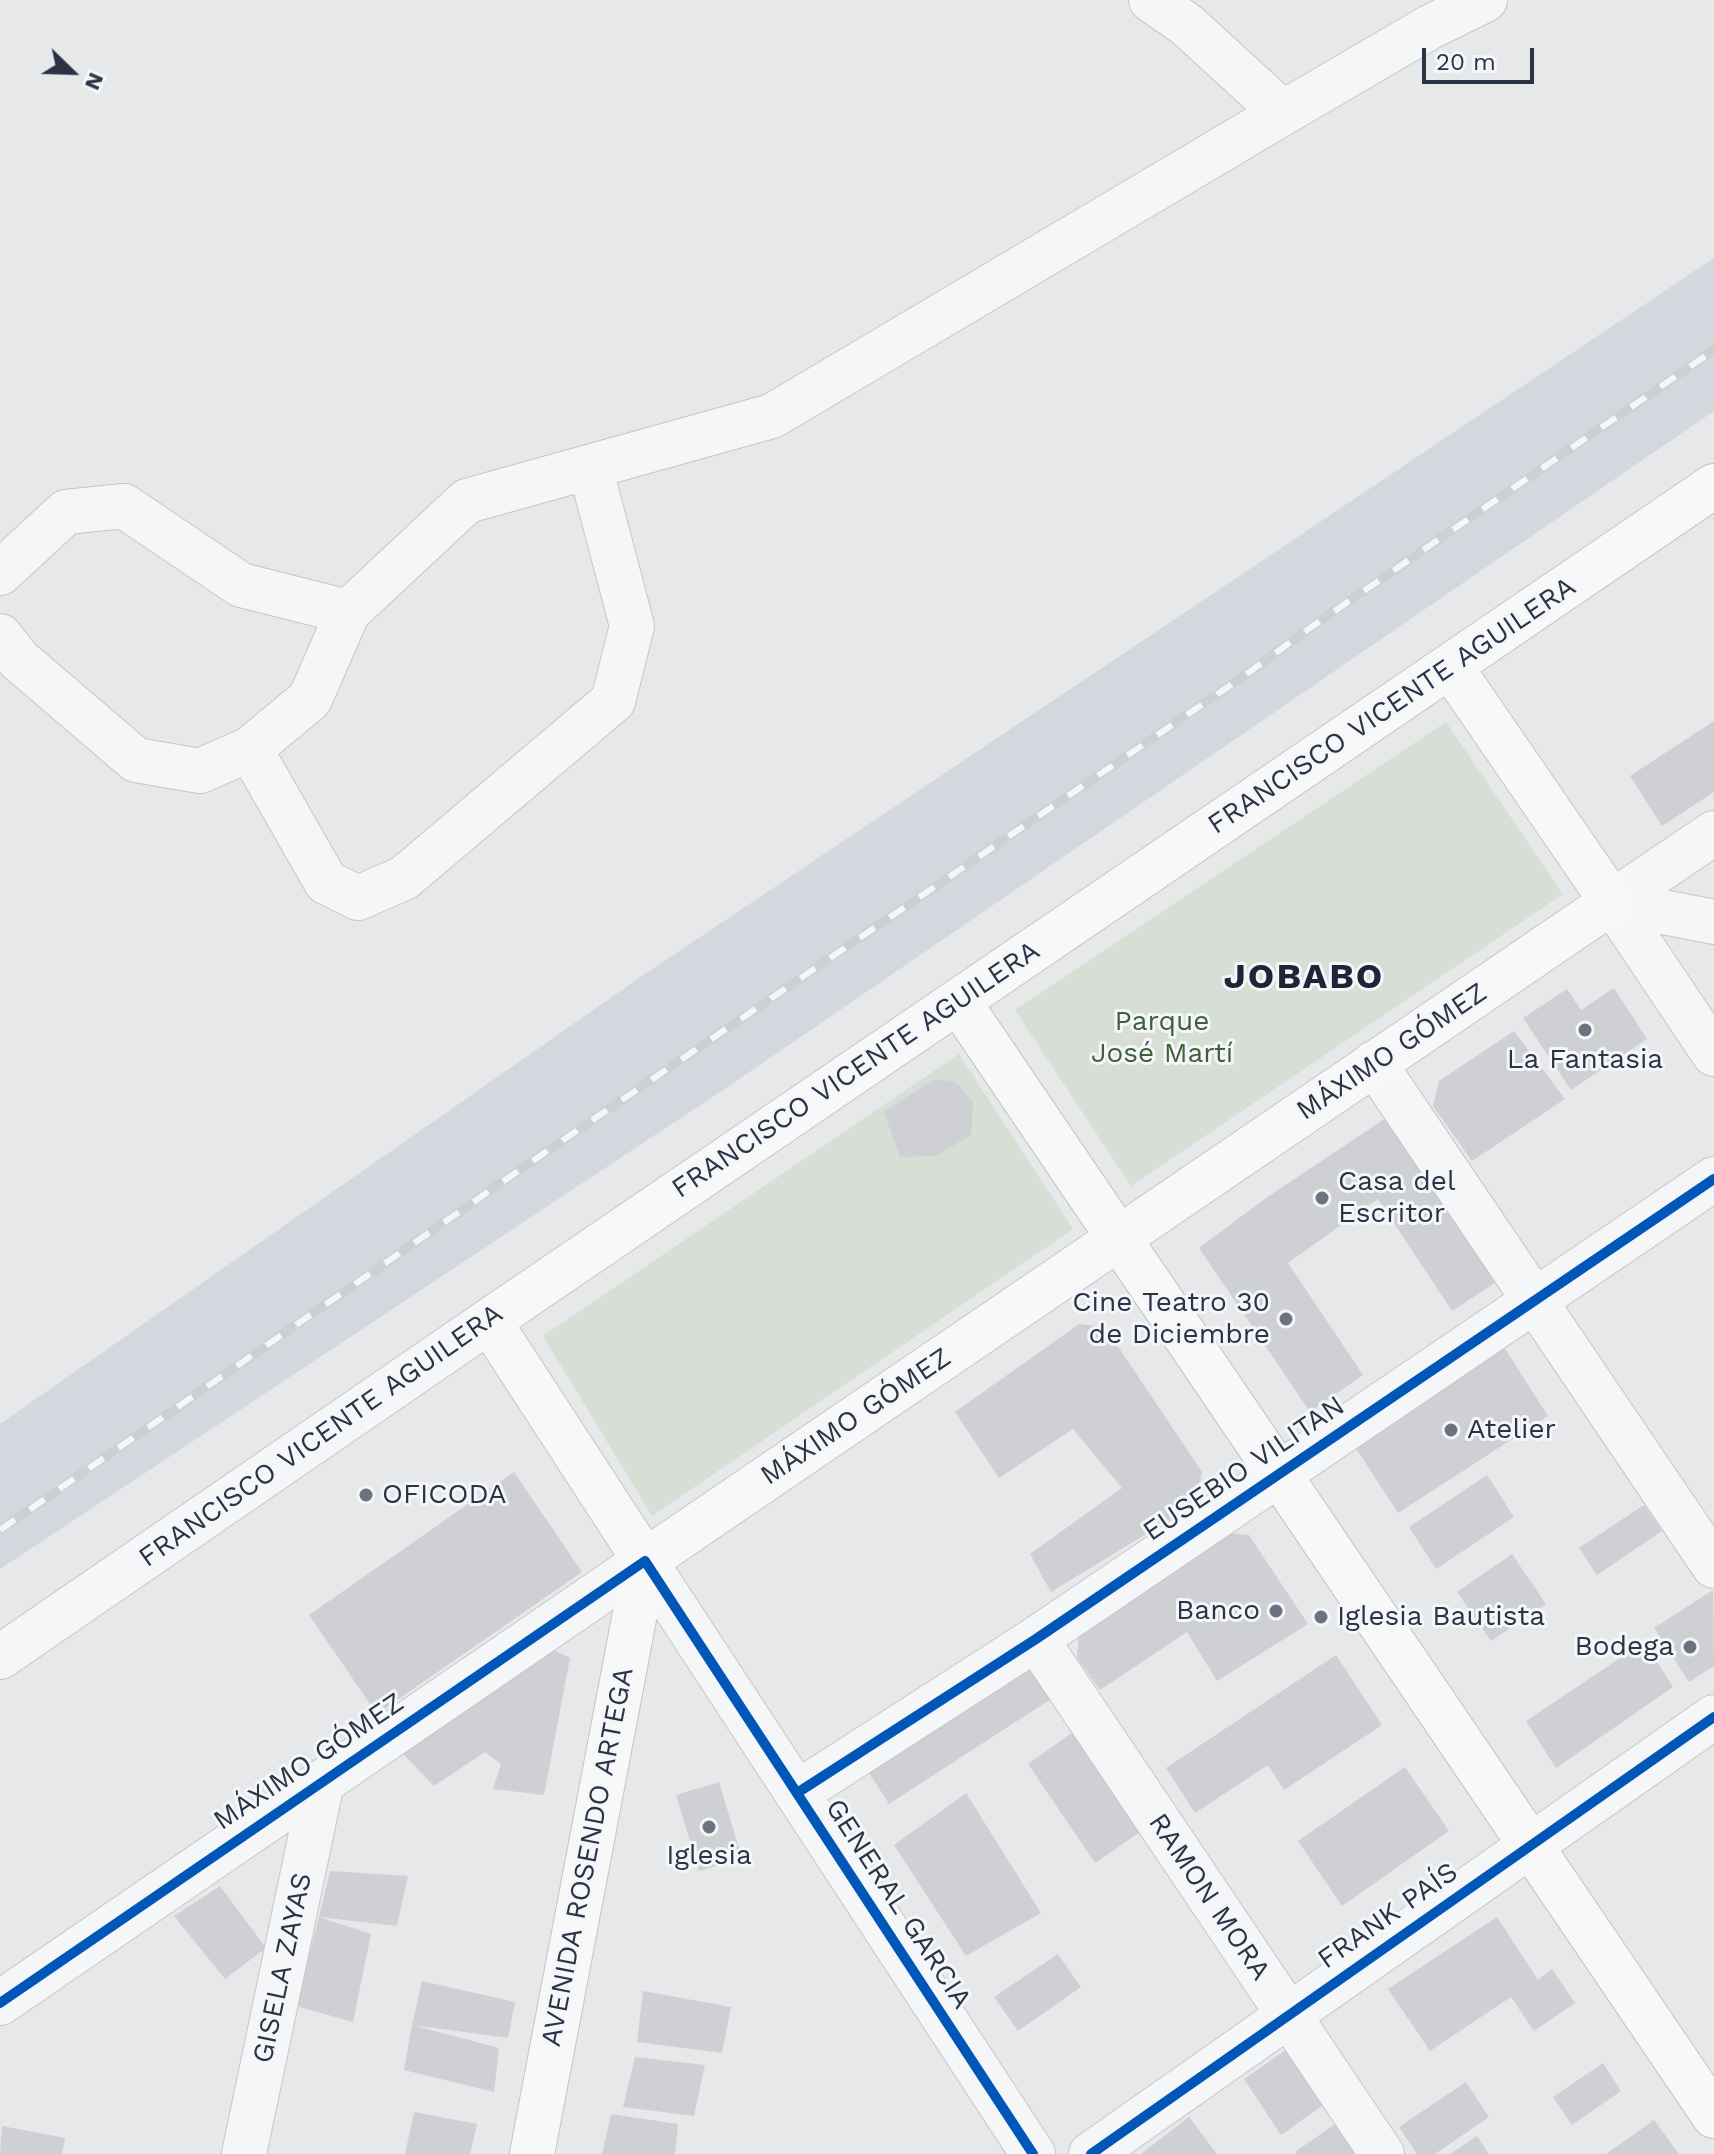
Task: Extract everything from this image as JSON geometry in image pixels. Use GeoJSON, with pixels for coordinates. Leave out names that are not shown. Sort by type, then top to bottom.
{"type":"FeatureCollection","features":[{"type":"Feature","properties":{"kind":"main road","name":"FRANCISCO VICENTE AGUILERA"},"geometry":{"type":"LineString","coordinates":[[489,1321],[1714,486]]}},
{"type":"Feature","properties":{"kind":"main road"},"geometry":{"type":"LineString","coordinates":[[1450,666],[1612,902]]}},
{"type":"Feature","properties":{"kind":"main road","name":"MÁXIMO GÓMEZ"},"geometry":{"type":"LineString","coordinates":[[645,1561],[1612,902]]}},
{"type":"Feature","properties":{"kind":"main road"},"geometry":{"type":"LineString","coordinates":[[958,1001],[1714,2116]]}},
{"type":"Feature","properties":{"kind":"main road"},"geometry":{"type":"LineString","coordinates":[[489,1321],[645,1561]]}},
{"type":"Feature","properties":{"kind":"main road","name":"AVENIDA ROSENDO ARTEGA"},"geometry":{"type":"LineString","coordinates":[[532,2154],[645,1561]]}},
{"type":"Feature","properties":{"kind":"street"},"geometry":{"type":"LineString","coordinates":[[1151,0],[1187,25],[1283,113]]}},
{"type":"Feature","properties":{"kind":"street"},"geometry":{"type":"LineString","coordinates":[[0,636],[19,660],[136,760],[200,771],[250,749],[310,699],[348,612],[467,501],[772,416],[1430,27],[1485,0]]}},
{"type":"Feature","properties":{"kind":"street"},"geometry":{"type":"LineString","coordinates":[[250,749],[326,882],[358,898],[404,878],[613,701],[632,626],[590,467]]}},
{"type":"Feature","properties":{"kind":"street"},"geometry":{"type":"LineString","coordinates":[[0,573],[66,512],[124,506],[241,585],[348,612]]}},
{"type":"Feature","properties":{"kind":"street","name":"MÁXIMO GÓMEZ"},"geometry":{"type":"LineString","coordinates":[[1612,902],[1714,833]]}},
{"type":"Feature","properties":{"kind":"street"},"geometry":{"type":"LineString","coordinates":[[1612,902],[1714,922]]}},
{"type":"Feature","properties":{"kind":"street"},"geometry":{"type":"LineString","coordinates":[[1612,902],[1714,1054]]}},
{"type":"Feature","properties":{"kind":"street"},"geometry":{"type":"LineString","coordinates":[[1374,1063],[1714,1566]]}},
{"type":"Feature","properties":{"kind":"street","name":"EUSEBIO VILITAN"},"geometry":{"type":"LineString","coordinates":[[797,1793],[1036,1639],[1714,1179]]}},
{"type":"Feature","properties":{"kind":"street","name":"FRANCISCO VICENTE AGUILERA"},"geometry":{"type":"LineString","coordinates":[[0,1657],[489,1321]]}},
{"type":"Feature","properties":{"kind":"street","name":"MÁXIMO GÓMEZ"},"geometry":{"type":"LineString","coordinates":[[0,2003],[645,1561]]}},
{"type":"Feature","properties":{"kind":"street","name":"GENERAL GARCIA"},"geometry":{"type":"LineString","coordinates":[[645,1561],[1033,2154]]}},
{"type":"Feature","properties":{"kind":"street","name":"RAMON MORA"},"geometry":{"type":"LineString","coordinates":[[1036,1639],[1382,2154]]}},
{"type":"Feature","properties":{"kind":"street","name":"FRANK PAÍS"},"geometry":{"type":"LineString","coordinates":[[1091,2154],[1714,1717]]}},
{"type":"Feature","properties":{"kind":"street","name":"GISELA ZAYAS"},"geometry":{"type":"LineString","coordinates":[[244,2154],[322,1782]]}},
{"type":"Feature","properties":{"kind":"shaded area"},"geometry":{"type":"Polygon","coordinates":[[[1714,258],[1714,411],[732,1084],[0,1569],[0,1424],[642,976],[1714,258]]]}},
{"type":"Feature","properties":{"kind":"green space","name":"Parque José Martí"},"geometry":{"type":"Polygon","coordinates":[[[1446,722],[1563,894],[1131,1186],[1015,1010],[1446,722]]]}},
{"type":"Feature","properties":{"kind":"green space"},"geometry":{"type":"Polygon","coordinates":[[[959,1054],[1073,1229],[652,1516],[543,1336],[959,1054]]]}},
{"type":"Feature","properties":{"kind":"building"},"geometry":{"type":"Polygon","coordinates":[[[1714,721],[1714,792],[1662,826],[1630,776],[1714,721]]]}},
{"type":"Feature","properties":{"kind":"building"},"geometry":{"type":"Polygon","coordinates":[[[1614,988],[1647,1039],[1571,1090],[1523,1018],[1567,989],[1581,1010],[1614,988]]]}},
{"type":"Feature","properties":{"kind":"building"},"geometry":{"type":"Polygon","coordinates":[[[1514,1031],[1565,1099],[1472,1161],[1433,1106],[1439,1081],[1514,1031]]]}},
{"type":"Feature","properties":{"kind":"building"},"geometry":{"type":"Polygon","coordinates":[[[933,1080],[955,1081],[973,1102],[971,1135],[936,1156],[900,1157],[884,1112],[933,1080]]]}},
{"type":"Feature","properties":{"kind":"building"},"geometry":{"type":"Polygon","coordinates":[[[1389,1116],[1498,1281],[1452,1311],[1378,1199],[1288,1263],[1363,1375],[1310,1412],[1199,1248],[1266,1198],[1389,1116]]]}},
{"type":"Feature","properties":{"kind":"building"},"geometry":{"type":"Polygon","coordinates":[[[1079,1324],[1097,1326],[1111,1336],[1202,1472],[1197,1503],[1051,1592],[1030,1554],[1122,1488],[1073,1429],[999,1478],[955,1412],[1079,1324]]]}},
{"type":"Feature","properties":{"kind":"building","name":"Atelier"},"geometry":{"type":"Polygon","coordinates":[[[1504,1347],[1548,1416],[1398,1513],[1354,1445],[1504,1347]]]}},
{"type":"Feature","properties":{"kind":"building"},"geometry":{"type":"Polygon","coordinates":[[[514,1472],[582,1572],[377,1714],[309,1615],[514,1472]]]}},
{"type":"Feature","properties":{"kind":"building"},"geometry":{"type":"Polygon","coordinates":[[[1487,1475],[1514,1517],[1436,1569],[1409,1527],[1487,1475]]]}},
{"type":"Feature","properties":{"kind":"building"},"geometry":{"type":"Polygon","coordinates":[[[1644,1505],[1662,1531],[1597,1575],[1579,1548],[1644,1505]]]}},
{"type":"Feature","properties":{"kind":"building"},"geometry":{"type":"Polygon","coordinates":[[[1228,1533],[1249,1535],[1308,1624],[1217,1681],[1187,1632],[1100,1690],[1077,1658],[1079,1633],[1228,1533]]]}},
{"type":"Feature","properties":{"kind":"building"},"geometry":{"type":"Polygon","coordinates":[[[1512,1554],[1546,1604],[1491,1641],[1457,1592],[1512,1554]]]}},
{"type":"Feature","properties":{"kind":"building","name":"Bodega"},"geometry":{"type":"Polygon","coordinates":[[[1713,1590],[1714,1666],[1689,1682],[1654,1628],[1713,1590]]]}},
{"type":"Feature","properties":{"kind":"building"},"geometry":{"type":"Polygon","coordinates":[[[1644,1642],[1673,1687],[1556,1768],[1526,1721],[1644,1642]]]}},
{"type":"Feature","properties":{"kind":"building"},"geometry":{"type":"Polygon","coordinates":[[[551,1649],[570,1658],[544,1795],[493,1789],[501,1764],[485,1752],[434,1786],[402,1753],[551,1649]]]}},
{"type":"Feature","properties":{"kind":"building"},"geometry":{"type":"Polygon","coordinates":[[[1336,1655],[1382,1725],[1284,1790],[1268,1765],[1195,1813],[1166,1768],[1336,1655]]]}},
{"type":"Feature","properties":{"kind":"building"},"geometry":{"type":"Polygon","coordinates":[[[1033,1663],[1054,1697],[889,1804],[868,1771],[1033,1663]]]}},
{"type":"Feature","properties":{"kind":"building"},"geometry":{"type":"Polygon","coordinates":[[[1076,1730],[1143,1830],[1095,1863],[1028,1764],[1076,1730]]]}},
{"type":"Feature","properties":{"kind":"building"},"geometry":{"type":"Polygon","coordinates":[[[1405,1767],[1449,1831],[1342,1906],[1298,1841],[1405,1767]]]}},
{"type":"Feature","properties":{"kind":"building","name":"Iglesia"},"geometry":{"type":"Polygon","coordinates":[[[719,1782],[742,1858],[699,1871],[676,1795],[719,1782]]]}},
{"type":"Feature","properties":{"kind":"building"},"geometry":{"type":"Polygon","coordinates":[[[966,1793],[1041,1913],[966,1956],[894,1845],[966,1793]]]}},
{"type":"Feature","properties":{"kind":"building"},"geometry":{"type":"Polygon","coordinates":[[[330,1871],[408,1876],[397,1926],[319,1917],[330,1871]]]}},
{"type":"Feature","properties":{"kind":"building"},"geometry":{"type":"Polygon","coordinates":[[[220,1886],[266,1948],[225,1979],[174,1916],[220,1886]]]}},
{"type":"Feature","properties":{"kind":"building"},"geometry":{"type":"Polygon","coordinates":[[[319,1917],[371,1934],[353,2022],[296,2006],[319,1917]]]}},
{"type":"Feature","properties":{"kind":"building"},"geometry":{"type":"Polygon","coordinates":[[[1497,1917],[1538,1980],[1552,1969],[1575,2003],[1534,2031],[1511,1997],[1430,2051],[1388,1989],[1497,1917]]]}},
{"type":"Feature","properties":{"kind":"building"},"geometry":{"type":"Polygon","coordinates":[[[1058,1954],[1081,1987],[1018,2031],[994,1997],[1058,1954]]]}},
{"type":"Feature","properties":{"kind":"building"},"geometry":{"type":"Polygon","coordinates":[[[422,1981],[515,2002],[508,2038],[412,2025],[422,1981]]]}},
{"type":"Feature","properties":{"kind":"building"},"geometry":{"type":"Polygon","coordinates":[[[643,1991],[731,2007],[722,2053],[637,2042],[643,1991]]]}},
{"type":"Feature","properties":{"kind":"building"},"geometry":{"type":"Polygon","coordinates":[[[412,2025],[499,2048],[494,2092],[404,2070],[412,2025]]]}},
{"type":"Feature","properties":{"kind":"building"},"geometry":{"type":"Polygon","coordinates":[[[1296,2043],[1337,2095],[1281,2135],[1244,2079],[1296,2043]]]}},
{"type":"Feature","properties":{"kind":"building"},"geometry":{"type":"Polygon","coordinates":[[[635,2057],[705,2065],[694,2116],[623,2107],[635,2057]]]}},
{"type":"Feature","properties":{"kind":"building"},"geometry":{"type":"Polygon","coordinates":[[[1603,2063],[1621,2091],[1572,2125],[1553,2097],[1603,2063]]]}},
{"type":"Feature","properties":{"kind":"building"},"geometry":{"type":"Polygon","coordinates":[[[1466,2082],[1489,2117],[1435,2154],[1417,2154],[1399,2127],[1466,2082]]]}},
{"type":"Feature","properties":{"kind":"building"},"geometry":{"type":"Polygon","coordinates":[[[414,2112],[477,2124],[470,2154],[405,2154],[414,2112]]]}},
{"type":"Feature","properties":{"kind":"building"},"geometry":{"type":"Polygon","coordinates":[[[611,2114],[678,2124],[675,2154],[602,2154],[611,2114]]]}},
{"type":"Feature","properties":{"kind":"building"},"geometry":{"type":"Polygon","coordinates":[[[1189,2117],[1217,2154],[1141,2154],[1189,2117]]]}},
{"type":"Feature","properties":{"kind":"building"},"geometry":{"type":"Polygon","coordinates":[[[1345,2117],[1359,2154],[1295,2152],[1345,2117]]]}},
{"type":"Feature","properties":{"kind":"building"},"geometry":{"type":"Polygon","coordinates":[[[1654,2120],[1679,2154],[1606,2154],[1654,2120]]]}},
{"type":"Feature","properties":{"kind":"building"},"geometry":{"type":"Polygon","coordinates":[[[2,2126],[65,2138],[62,2154],[0,2154],[2,2126]]]}},
{"type":"Feature","properties":{"kind":"building"},"geometry":{"type":"Polygon","coordinates":[[[1477,2136],[1489,2154],[1450,2154],[1477,2136]]]}},
{"type":"Feature","properties":{"kind":"railway"},"geometry":{"type":"LineString","coordinates":[[0,1530],[1714,350]]}},
{"type":"Feature","properties":{"kind":"cycle path"},"geometry":{"type":"LineString","coordinates":[[797,1793],[1036,1639],[1714,1179]]}},
{"type":"Feature","properties":{"kind":"cycle path"},"geometry":{"type":"LineString","coordinates":[[0,2003],[645,1561],[1033,2154]]}},
{"type":"Feature","properties":{"kind":"cycle path"},"geometry":{"type":"LineString","coordinates":[[1091,2154],[1714,1717]]}},
{"type":"Feature","properties":{"kind":"place","name":"La Fantasia"},"geometry":{"type":"Point","coordinates":[1585,1030]}},
{"type":"Feature","properties":{"kind":"place","name":"Casa del Escritor"},"geometry":{"type":"Point","coordinates":[1322,1198]}},
{"type":"Feature","properties":{"kind":"place","name":"Cine Teatro 30 de Diciembre"},"geometry":{"type":"Point","coordinates":[1286,1319]}},
{"type":"Feature","properties":{"kind":"place","name":"Atelier"},"geometry":{"type":"Point","coordinates":[1451,1430]}},
{"type":"Feature","properties":{"kind":"place","name":"OFICODA"},"geometry":{"type":"Point","coordinates":[366,1495]}},
{"type":"Feature","properties":{"kind":"place","name":"Banco"},"geometry":{"type":"Point","coordinates":[1276,1611]}},
{"type":"Feature","properties":{"kind":"place","name":"Iglesia Bautista"},"geometry":{"type":"Point","coordinates":[1321,1617]}},
{"type":"Feature","properties":{"kind":"place","name":"Bodega"},"geometry":{"type":"Point","coordinates":[1690,1647]}},
{"type":"Feature","properties":{"kind":"place","name":"Iglesia"},"geometry":{"type":"Point","coordinates":[709,1827]}},
{"type":"Feature","properties":{"kind":"district","name":"JOBABO"},"geometry":{"type":"Point","coordinates":[1304,977]}}]}
